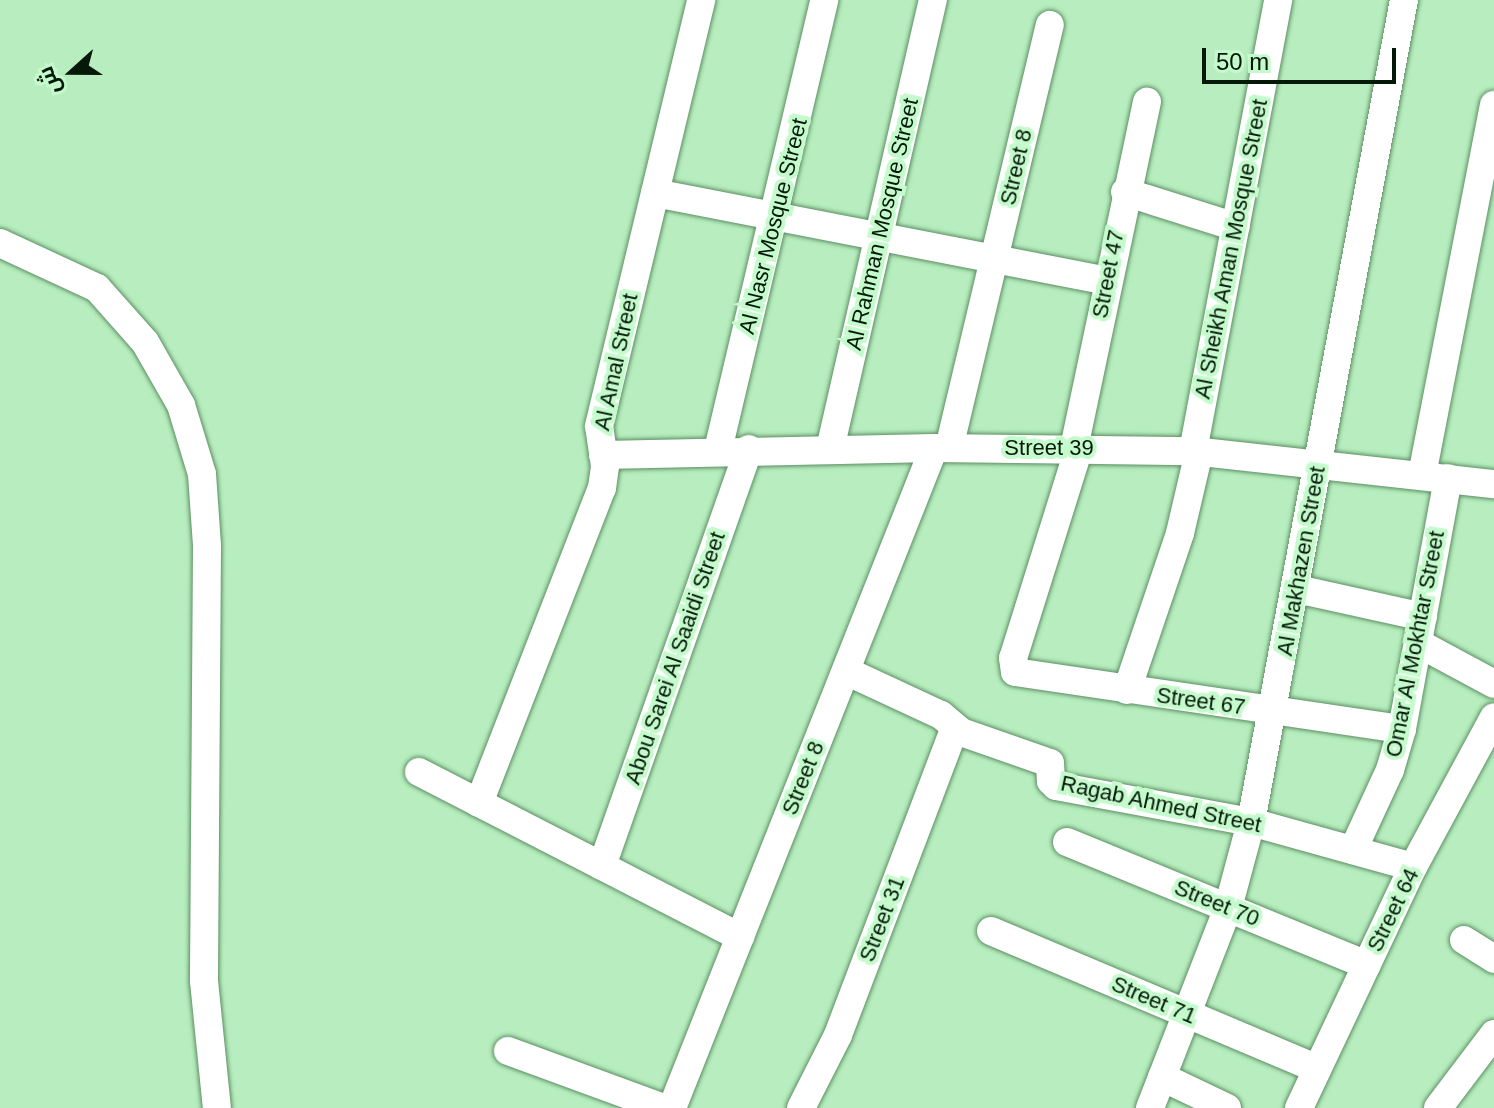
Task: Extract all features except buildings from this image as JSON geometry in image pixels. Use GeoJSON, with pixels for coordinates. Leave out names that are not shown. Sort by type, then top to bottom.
{"type":"FeatureCollection","features":[{"type":"Feature","properties":{"kind":"street","name":"Al Amal Street"},"geometry":{"type":"LineString","coordinates":[[479,803],[602,488],[603,455],[599,426],[701,0]]}},
{"type":"Feature","properties":{"kind":"street","name":"Al Nasr Mosque Street"},"geometry":{"type":"LineString","coordinates":[[718,450],[824,0]]}},
{"type":"Feature","properties":{"kind":"street","name":"Al Rahman Mosque Street"},"geometry":{"type":"LineString","coordinates":[[830,449],[933,0]]}},
{"type":"Feature","properties":{"kind":"street","name":"Al Sheikh Aman Mosque Street"},"geometry":{"type":"LineString","coordinates":[[1127,690],[1176,546],[1278,0]]}},
{"type":"Feature","properties":{"kind":"street","name":"Al Makhazen Street"},"geometry":{"type":"LineString","coordinates":[[1150,1108],[1228,908],[1251,822],[1297,589],[1404,0]]}},
{"type":"Feature","properties":{"kind":"street","name":"Street 8"},"geometry":{"type":"LineString","coordinates":[[672,1108],[846,671],[942,448],[994,259],[1050,25]]}},
{"type":"Feature","properties":{"kind":"street","name":"Street 47"},"geometry":{"type":"LineString","coordinates":[[1013,658],[1076,448],[1125,192],[1147,102]]}},
{"type":"Feature","properties":{"kind":"street","name":"Omar Al Mokhtar Street"},"geometry":{"type":"LineString","coordinates":[[1353,850],[1384,784],[1402,729],[1421,630],[1435,476],[1494,105]]}},
{"type":"Feature","properties":{"kind":"street"},"geometry":{"type":"LineString","coordinates":[[1125,192],[1236,227]]}},
{"type":"Feature","properties":{"kind":"street"},"geometry":{"type":"LineString","coordinates":[[655,193],[1107,281]]}},
{"type":"Feature","properties":{"kind":"street"},"geometry":{"type":"LineString","coordinates":[[0,243],[97,288],[145,342],[181,405],[202,474],[207,546],[204,981],[217,1108]]}},
{"type":"Feature","properties":{"kind":"street","name":"Street 39"},"geometry":{"type":"LineString","coordinates":[[603,455],[749,449],[1076,448],[1196,452],[1494,484]]}},
{"type":"Feature","properties":{"kind":"street","name":"Abou Sarei Al Saaidi Street"},"geometry":{"type":"LineString","coordinates":[[602,866],[749,449]]}},
{"type":"Feature","properties":{"kind":"street"},"geometry":{"type":"LineString","coordinates":[[1297,589],[1421,630],[1494,684]]}},
{"type":"Feature","properties":{"kind":"street","name":"Street 67"},"geometry":{"type":"LineString","coordinates":[[1013,658],[1015,672],[1022,675],[1402,729]]}},
{"type":"Feature","properties":{"kind":"street","name":"Ragab Ahmed Street"},"geometry":{"type":"LineString","coordinates":[[846,671],[941,715],[955,727],[1050,763],[1051,781],[1056,786],[1251,822],[1413,867]]}},
{"type":"Feature","properties":{"kind":"street","name":"Street 64"},"geometry":{"type":"LineString","coordinates":[[1299,1108],[1413,867],[1494,717]]}},
{"type":"Feature","properties":{"kind":"street","name":"Street 31"},"geometry":{"type":"LineString","coordinates":[[801,1108],[838,1035],[955,727]]}},
{"type":"Feature","properties":{"kind":"street"},"geometry":{"type":"LineString","coordinates":[[419,772],[740,937]]}},
{"type":"Feature","properties":{"kind":"street","name":"Street 70"},"geometry":{"type":"LineString","coordinates":[[1067,842],[1367,965]]}},
{"type":"Feature","properties":{"kind":"street","name":"Street 71"},"geometry":{"type":"LineString","coordinates":[[991,931],[1317,1069]]}},
{"type":"Feature","properties":{"kind":"street"},"geometry":{"type":"LineString","coordinates":[[1464,940],[1494,959]]}},
{"type":"Feature","properties":{"kind":"street"},"geometry":{"type":"LineString","coordinates":[[1438,1108],[1494,1034]]}},
{"type":"Feature","properties":{"kind":"street"},"geometry":{"type":"LineString","coordinates":[[508,1051],[664,1108]]}},
{"type":"Feature","properties":{"kind":"street"},"geometry":{"type":"LineString","coordinates":[[1162,1077],[1227,1108]]}}]}
